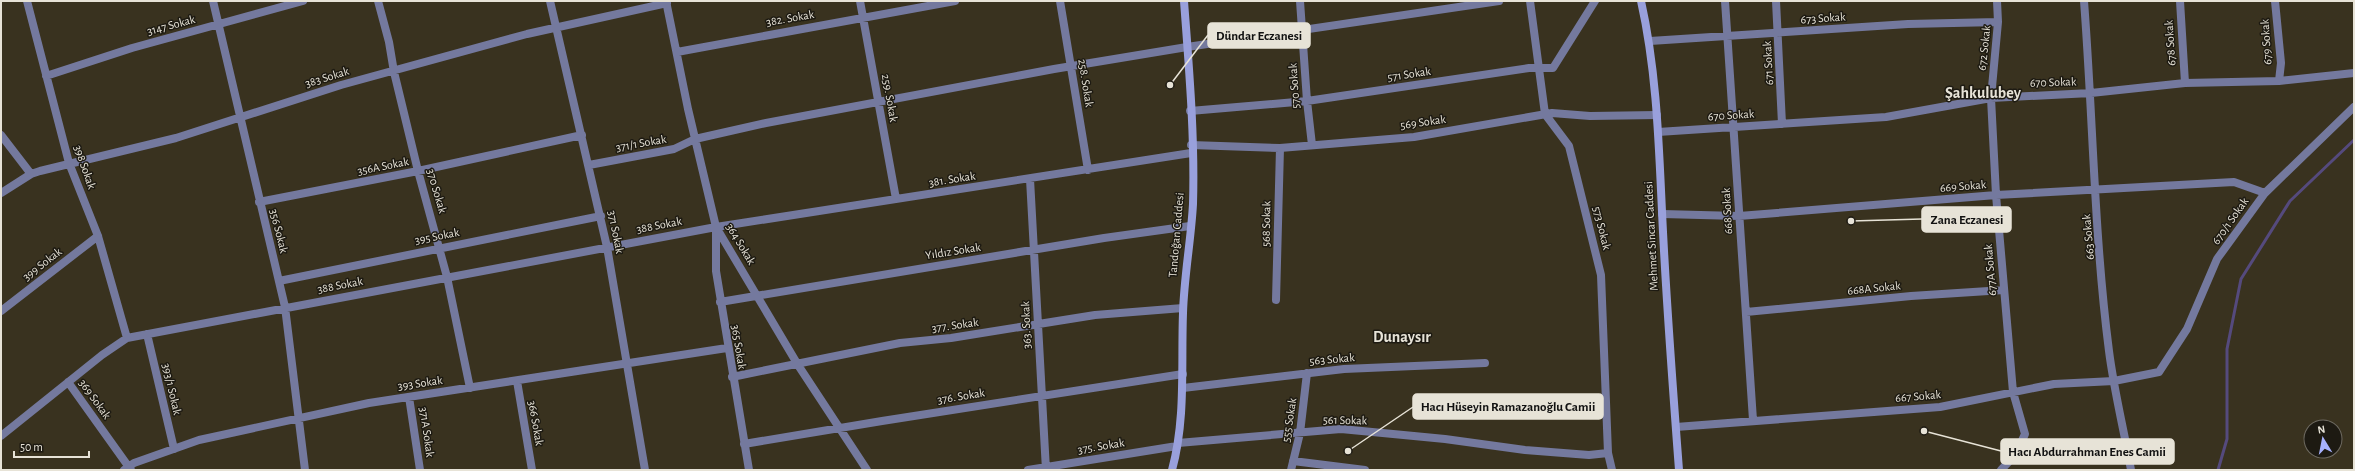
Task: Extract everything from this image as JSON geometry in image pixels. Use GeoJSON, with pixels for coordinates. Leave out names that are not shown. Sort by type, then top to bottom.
{"type":"FeatureCollection","features":[{"type":"Feature","properties":{"kind":"street","name":"398 Sokak"},"geometry":{"type":"LineString","coordinates":[[27,1],[69,163],[98,236],[127,338]]}},
{"type":"Feature","properties":{"kind":"street","name":"356 Sokak"},"geometry":{"type":"LineString","coordinates":[[213,1],[220,24],[259,202],[285,307],[305,470]]}},
{"type":"Feature","properties":{"kind":"street","name":"3147 Sokak"},"geometry":{"type":"LineString","coordinates":[[46,76],[132,48],[303,1]]}},
{"type":"Feature","properties":{"kind":"street","name":"370 Sokak"},"geometry":{"type":"LineString","coordinates":[[378,1],[389,42],[394,72],[418,171],[447,277],[470,388]]}},
{"type":"Feature","properties":{"kind":"street","name":"371 Sokak"},"geometry":{"type":"LineString","coordinates":[[550,1],[601,216],[645,470]]}},
{"type":"Feature","properties":{"kind":"street","name":"259. Sokak"},"geometry":{"type":"LineString","coordinates":[[860,1],[896,199]]}},
{"type":"Feature","properties":{"kind":"street","name":"382. Sokak"},"geometry":{"type":"LineString","coordinates":[[677,52],[955,1]]}},
{"type":"Feature","properties":{"kind":"street","name":"258. Sokak"},"geometry":{"type":"LineString","coordinates":[[1060,1],[1088,170]]}},
{"type":"Feature","properties":{"kind":"street","name":"Tandoğan Caddesi"},"geometry":{"type":"LineString","coordinates":[[1172,470],[1177,445],[1182,388],[1183,308],[1193,205],[1184,1]]}},
{"type":"Feature","properties":{"kind":"street","name":"570 Sokak"},"geometry":{"type":"LineString","coordinates":[[1300,1],[1306,101],[1312,145]]}},
{"type":"Feature","properties":{"kind":"street","name":"371/1 Sokak"},"geometry":{"type":"LineString","coordinates":[[589,165],[674,149],[695,138],[766,123],[1071,66],[1187,47],[1499,1]]}},
{"type":"Feature","properties":{"kind":"street","name":"573 Sokak"},"geometry":{"type":"LineString","coordinates":[[1530,1],[1545,114],[1569,146],[1601,275],[1608,453],[1612,470]]}},
{"type":"Feature","properties":{"kind":"street","name":"571 Sokak"},"geometry":{"type":"LineString","coordinates":[[1190,111],[1306,101],[1539,68],[1552,68],[1595,1]]}},
{"type":"Feature","properties":{"kind":"street","name":"Mehmet Sincar Caddesi"},"geometry":{"type":"LineString","coordinates":[[1641,1],[1650,41],[1658,132],[1670,360],[1679,470]]}},
{"type":"Feature","properties":{"kind":"street","name":"668 Sokak"},"geometry":{"type":"LineString","coordinates":[[1725,1],[1735,127],[1738,216],[1753,420]]}},
{"type":"Feature","properties":{"kind":"street","name":"671 Sokak"},"geometry":{"type":"LineString","coordinates":[[1776,1],[1779,33],[1782,124]]}},
{"type":"Feature","properties":{"kind":"street","name":"672 Sokak"},"geometry":{"type":"LineString","coordinates":[[1991,98],[1998,22],[1997,1]]}},
{"type":"Feature","properties":{"kind":"street","name":"663 Sokak"},"geometry":{"type":"LineString","coordinates":[[2084,1],[2096,190],[2109,351],[2131,470]]}},
{"type":"Feature","properties":{"kind":"street","name":"678 Sokak"},"geometry":{"type":"LineString","coordinates":[[2180,1],[2185,83]]}},
{"type":"Feature","properties":{"kind":"street","name":"679 Sokak"},"geometry":{"type":"LineString","coordinates":[[2275,1],[2281,63],[2279,81]]}},
{"type":"Feature","properties":{"kind":"street","name":"383 Sokak"},"geometry":{"type":"LineString","coordinates":[[1,193],[31,174],[69,163],[176,138],[341,85],[556,28],[667,2]]}},
{"type":"Feature","properties":{"kind":"street","name":"364 Sokak"},"geometry":{"type":"LineString","coordinates":[[667,2],[695,138],[716,227],[759,296],[798,365],[867,470]]}},
{"type":"Feature","properties":{"kind":"street","name":"673 Sokak"},"geometry":{"type":"LineString","coordinates":[[1650,41],[1908,24],[1998,22]]}},
{"type":"Feature","properties":{"kind":"street","name":"670 Sokak"},"geometry":{"type":"LineString","coordinates":[[1658,132],[1886,117],[1991,98],[2091,93],[2185,83],[2279,81],[2354,73]]}},
{"type":"Feature","properties":{"kind":"street","name":"677A Sokak"},"geometry":{"type":"LineString","coordinates":[[1991,98],[1996,195],[2013,392],[2025,434],[2016,454],[2001,470]]}},
{"type":"Feature","properties":{"kind":"street","name":"670/1 Sokak"},"geometry":{"type":"LineString","coordinates":[[2159,372],[2187,328],[2217,259],[2265,193],[2354,107]]}},
{"type":"Feature","properties":{"kind":"street","name":"569 Sokak"},"geometry":{"type":"LineString","coordinates":[[1191,149],[1280,148],[1414,137],[1552,113],[1590,116],[1656,115]]}},
{"type":"Feature","properties":{"kind":"street"},"geometry":{"type":"LineString","coordinates":[[1,135],[31,174]]}},
{"type":"Feature","properties":{"kind":"street","name":"356A Sokak"},"geometry":{"type":"LineString","coordinates":[[259,202],[418,171],[582,135]]}},
{"type":"Feature","properties":{"kind":"street","name":"568 Sokak"},"geometry":{"type":"LineString","coordinates":[[1276,300],[1280,148]]}},
{"type":"Feature","properties":{"kind":"street","name":"381. Sokak"},"geometry":{"type":"LineString","coordinates":[[716,227],[1088,170],[1191,149]]}},
{"type":"Feature","properties":{"kind":"street","name":"363. Sokak"},"geometry":{"type":"LineString","coordinates":[[1030,179],[1046,469]]}},
{"type":"Feature","properties":{"kind":"street","name":"669 Sokak"},"geometry":{"type":"LineString","coordinates":[[1662,214],[1738,216],[1996,195],[2234,182],[2265,193]]}},
{"type":"Feature","properties":{"kind":"street","name":"395 Sokak"},"geometry":{"type":"LineString","coordinates":[[278,281],[601,216]]}},
{"type":"Feature","properties":{"kind":"street","name":"Yıldız Sokak"},"geometry":{"type":"LineString","coordinates":[[720,302],[1190,226]]}},
{"type":"Feature","properties":{"kind":"street","name":"388 Sokak"},"geometry":{"type":"LineString","coordinates":[[1,436],[68,382],[127,338],[285,307],[716,227]]}},
{"type":"Feature","properties":{"kind":"street","name":"365 Sokak"},"geometry":{"type":"LineString","coordinates":[[716,227],[716,271],[720,302],[749,470]]}},
{"type":"Feature","properties":{"kind":"street","name":"399 Sokak"},"geometry":{"type":"LineString","coordinates":[[1,311],[98,236]]}},
{"type":"Feature","properties":{"kind":"street","name":"668A Sokak"},"geometry":{"type":"LineString","coordinates":[[1746,312],[1911,296],[2004,290]]}},
{"type":"Feature","properties":{"kind":"street","name":"377. Sokak"},"geometry":{"type":"LineString","coordinates":[[732,377],[798,365],[900,343],[951,338],[1095,315],[1183,308]]}},
{"type":"Feature","properties":{"kind":"street","name":"393/1 Sokak"},"geometry":{"type":"LineString","coordinates":[[147,334],[174,449]]}},
{"type":"Feature","properties":{"kind":"street","name":"393 Sokak"},"geometry":{"type":"LineString","coordinates":[[128,469],[199,440],[369,403],[626,365],[727,348]]}},
{"type":"Feature","properties":{"kind":"street","name":"563 Sokak"},"geometry":{"type":"LineString","coordinates":[[1182,388],[1344,369],[1485,363]]}},
{"type":"Feature","properties":{"kind":"street","name":"667 Sokak"},"geometry":{"type":"LineString","coordinates":[[1676,427],[1940,407],[2054,384],[2114,381],[2159,372]]}},
{"type":"Feature","properties":{"kind":"street","name":"555 Sokak"},"geometry":{"type":"LineString","coordinates":[[1291,470],[1300,433],[1307,373]]}},
{"type":"Feature","properties":{"kind":"street","name":"376. Sokak"},"geometry":{"type":"LineString","coordinates":[[744,444],[1183,374]]}},
{"type":"Feature","properties":{"kind":"street","name":"366 Sokak"},"geometry":{"type":"LineString","coordinates":[[516,381],[532,470]]}},
{"type":"Feature","properties":{"kind":"street","name":"369 Sokak"},"geometry":{"type":"LineString","coordinates":[[68,382],[128,469]]}},
{"type":"Feature","properties":{"kind":"street","name":"371A Sokak"},"geometry":{"type":"LineString","coordinates":[[410,397],[420,470]]}},
{"type":"Feature","properties":{"kind":"street","name":"561 Sokak"},"geometry":{"type":"LineString","coordinates":[[1177,445],[1341,430],[1445,439],[1524,450],[1589,455],[1608,453]]}},
{"type":"Feature","properties":{"kind":"street","name":"375. Sokak"},"geometry":{"type":"LineString","coordinates":[[1028,470],[1046,469],[1177,445]]}},
{"type":"Feature","properties":{"kind":"street"},"geometry":{"type":"LineString","coordinates":[[1294,461],[1365,470]]}},
{"type":"Feature","properties":{"kind":"waterway"},"geometry":{"type":"LineString","coordinates":[[2218,470],[2227,439],[2227,349],[2241,279],[2290,201],[2354,140]]}},
{"type":"Feature","properties":{"kind":"place","name":"Dündar Eczanesi"},"geometry":{"type":"Point","coordinates":[1170,85]}},
{"type":"Feature","properties":{"kind":"place","name":"Zana Eczanesi"},"geometry":{"type":"Point","coordinates":[1851,221]}},
{"type":"Feature","properties":{"kind":"place","name":"Hacı Abdurrahman Enes Camii"},"geometry":{"type":"Point","coordinates":[1924,431]}},
{"type":"Feature","properties":{"kind":"place","name":"Hacı Hüseyin Ramazanoğlu Camii"},"geometry":{"type":"Point","coordinates":[1348,451]}},
{"type":"Feature","properties":{"kind":"district","name":"Şahkulubey"},"geometry":{"type":"Point","coordinates":[1983,93]}},
{"type":"Feature","properties":{"kind":"district","name":"Dunaysır"},"geometry":{"type":"Point","coordinates":[1402,337]}}]}
